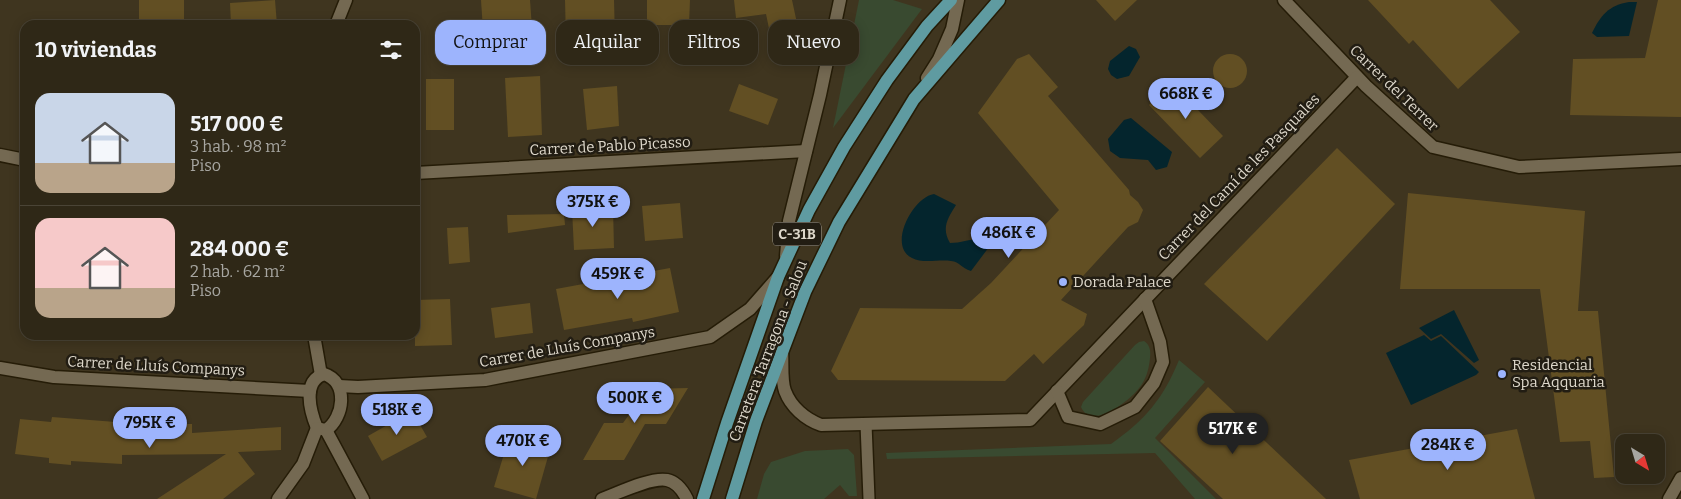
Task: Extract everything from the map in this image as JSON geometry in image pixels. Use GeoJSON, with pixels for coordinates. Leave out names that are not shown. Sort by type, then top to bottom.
{"type":"FeatureCollection","features":[{"type":"Feature","properties":{"kind":"main road","name":"Carretera Tarragona - Salou"},"geometry":{"type":"LineString","coordinates":[[703,499],[727,423],[786,256],[849,138],[887,80],[927,26],[951,0]]}},
{"type":"Feature","properties":{"kind":"main road","name":"Carretera Tarragona - Salou"},"geometry":{"type":"LineString","coordinates":[[732,499],[756,421],[782,351],[805,292],[839,222],[914,100],[999,0]]}},
{"type":"Feature","properties":{"kind":"street"},"geometry":{"type":"LineString","coordinates":[[338,20],[346,0]]}},
{"type":"Feature","properties":{"kind":"street"},"geometry":{"type":"LineString","coordinates":[[786,256],[789,221],[820,95],[840,0]]}},
{"type":"Feature","properties":{"kind":"street"},"geometry":{"type":"LineString","coordinates":[[914,100],[939,59],[952,29],[958,0]]}},
{"type":"Feature","properties":{"kind":"street","name":"Carrer del Terrer"},"geometry":{"type":"LineString","coordinates":[[1284,0],[1357,77],[1433,147],[1519,167],[1681,160]]}},
{"type":"Feature","properties":{"kind":"street","name":"Carrer del Camí de les Pasquales"},"geometry":{"type":"LineString","coordinates":[[782,351],[784,390],[794,406],[808,420],[821,425],[1030,420],[1357,77]]}},
{"type":"Feature","properties":{"kind":"street","name":"Carrer de Pablo Picasso"},"geometry":{"type":"LineString","coordinates":[[420,173],[806,151]]}},
{"type":"Feature","properties":{"kind":"street"},"geometry":{"type":"LineString","coordinates":[[0,156],[20,159]]}},
{"type":"Feature","properties":{"kind":"street","name":"Carrer de Lluís Companys"},"geometry":{"type":"LineString","coordinates":[[339,386],[485,380],[710,337],[750,309],[778,277]]}},
{"type":"Feature","properties":{"kind":"street"},"geometry":{"type":"LineString","coordinates":[[1057,391],[1068,417],[1100,424],[1135,407],[1154,383],[1163,362],[1160,342],[1145,299]]}},
{"type":"Feature","properties":{"kind":"street"},"geometry":{"type":"LineString","coordinates":[[315,340],[321,375]]}},
{"type":"Feature","properties":{"kind":"street","name":"Carrer de Lluís Companys"},"geometry":{"type":"LineString","coordinates":[[0,368],[54,377],[310,391]]}},
{"type":"Feature","properties":{"kind":"street"},"geometry":{"type":"LineString","coordinates":[[278,499],[303,464],[322,429],[334,425],[340,414],[339,386],[332,376],[324,374],[312,382],[310,391],[312,416],[322,429],[363,499]]}},
{"type":"Feature","properties":{"kind":"street"},"geometry":{"type":"LineString","coordinates":[[1669,499],[1681,478]]}},
{"type":"Feature","properties":{"kind":"street"},"geometry":{"type":"LineString","coordinates":[[602,499],[645,482],[668,480],[681,489],[687,499]]}},
{"type":"Feature","properties":{"kind":"lane"},"geometry":{"type":"LineString","coordinates":[[866,424],[869,499]]}},
{"type":"Feature","properties":{"kind":"green space"},"geometry":{"type":"Polygon","coordinates":[[[859,0],[893,0],[922,9],[833,128],[846,65],[859,65],[859,20],[855,20],[859,0]]]}},
{"type":"Feature","properties":{"kind":"green space"},"geometry":{"type":"Polygon","coordinates":[[[1144,341],[1150,348],[1150,362],[1148,372],[1138,390],[1113,410],[1094,416],[1086,414],[1081,407],[1083,402],[1135,345],[1144,341]]]}},
{"type":"Feature","properties":{"kind":"green space"},"geometry":{"type":"Polygon","coordinates":[[[1179,360],[1205,382],[1155,438],[1216,499],[1195,499],[1155,453],[887,459],[886,453],[1111,444],[1134,426],[1152,408],[1173,374],[1179,360]]]}},
{"type":"Feature","properties":{"kind":"green space"},"geometry":{"type":"Polygon","coordinates":[[[848,449],[854,455],[857,496],[849,496],[840,485],[824,499],[757,499],[764,474],[771,462],[805,451],[848,449]]]}},
{"type":"Feature","properties":{"kind":"water"},"geometry":{"type":"Polygon","coordinates":[[[1637,2],[1629,36],[1597,37],[1592,33],[1598,21],[1606,12],[1622,3],[1637,2]]]}},
{"type":"Feature","properties":{"kind":"water"},"geometry":{"type":"Polygon","coordinates":[[[1129,46],[1136,49],[1140,57],[1129,76],[1117,79],[1111,75],[1108,69],[1110,61],[1129,46]]]}},
{"type":"Feature","properties":{"kind":"water"},"geometry":{"type":"Polygon","coordinates":[[[1131,118],[1172,152],[1167,167],[1156,170],[1148,160],[1120,158],[1110,151],[1108,139],[1124,120],[1131,118]]]}},
{"type":"Feature","properties":{"kind":"water"},"geometry":{"type":"Polygon","coordinates":[[[934,194],[956,205],[948,219],[946,228],[947,238],[950,243],[980,239],[989,247],[971,271],[954,262],[916,260],[905,252],[902,243],[902,233],[911,212],[926,197],[934,194]]]}},
{"type":"Feature","properties":{"kind":"water"},"geometry":{"type":"Polygon","coordinates":[[[1454,310],[1479,360],[1474,363],[1441,334],[1431,339],[1419,328],[1454,310]]]}},
{"type":"Feature","properties":{"kind":"water"},"geometry":{"type":"Polygon","coordinates":[[[1424,335],[1431,341],[1441,336],[1479,372],[1411,405],[1386,353],[1424,335]]]}},
{"type":"Feature","properties":{"kind":"building"},"geometry":{"type":"Polygon","coordinates":[[[139,0],[184,0],[184,20],[139,20],[139,0]]]}},
{"type":"Feature","properties":{"kind":"building"},"geometry":{"type":"Polygon","coordinates":[[[275,0],[277,20],[231,20],[230,3],[275,0]]]}},
{"type":"Feature","properties":{"kind":"building"},"geometry":{"type":"Polygon","coordinates":[[[481,0],[530,0],[531,20],[482,20],[481,0]]]}},
{"type":"Feature","properties":{"kind":"building"},"geometry":{"type":"Polygon","coordinates":[[[565,0],[614,0],[615,20],[565,20],[565,0]]]}},
{"type":"Feature","properties":{"kind":"building"},"geometry":{"type":"Polygon","coordinates":[[[647,0],[690,0],[689,20],[669,20],[669,25],[659,25],[659,20],[647,20],[647,0]]]}},
{"type":"Feature","properties":{"kind":"building"},"geometry":{"type":"Polygon","coordinates":[[[734,0],[792,0],[796,20],[768,20],[768,24],[766,14],[736,18],[734,0]]]}},
{"type":"Feature","properties":{"kind":"building"},"geometry":{"type":"Polygon","coordinates":[[[1096,0],[1137,0],[1115,21],[1096,0]]]}},
{"type":"Feature","properties":{"kind":"building"},"geometry":{"type":"Polygon","coordinates":[[[1368,0],[1490,0],[1520,32],[1458,89],[1413,40],[1409,44],[1368,0]]]}},
{"type":"Feature","properties":{"kind":"building"},"geometry":{"type":"Polygon","coordinates":[[[1658,0],[1681,0],[1681,117],[1570,115],[1573,59],[1645,58],[1658,0]]]}},
{"type":"Feature","properties":{"kind":"building"},"geometry":{"type":"Polygon","coordinates":[[[1029,54],[1058,87],[1048,96],[1129,190],[1130,195],[1143,210],[1138,222],[1128,227],[1061,300],[1087,314],[1084,325],[1043,364],[1034,354],[1005,381],[838,380],[831,371],[860,308],[962,309],[991,283],[1059,210],[978,113],[1017,59],[1029,54]]]}},
{"type":"Feature","properties":{"kind":"building"},"geometry":{"type":"Polygon","coordinates":[[[1230,54],[1242,59],[1247,71],[1242,83],[1230,88],[1218,83],[1213,71],[1218,59],[1230,54]]]}},
{"type":"Feature","properties":{"kind":"building"},"geometry":{"type":"Polygon","coordinates":[[[540,76],[542,135],[508,137],[505,78],[540,76]]]}},
{"type":"Feature","properties":{"kind":"building"},"geometry":{"type":"Polygon","coordinates":[[[426,79],[454,79],[454,130],[426,130],[426,79]]]}},
{"type":"Feature","properties":{"kind":"building"},"geometry":{"type":"Polygon","coordinates":[[[1172,83],[1223,136],[1200,158],[1149,105],[1172,83]]]}},
{"type":"Feature","properties":{"kind":"building"},"geometry":{"type":"Polygon","coordinates":[[[739,84],[778,99],[768,125],[729,111],[739,84]]]}},
{"type":"Feature","properties":{"kind":"building"},"geometry":{"type":"Polygon","coordinates":[[[617,86],[619,126],[587,130],[583,89],[617,86]]]}},
{"type":"Feature","properties":{"kind":"building"},"geometry":{"type":"Polygon","coordinates":[[[1337,148],[1395,204],[1267,341],[1204,284],[1337,148]]]}},
{"type":"Feature","properties":{"kind":"building"},"geometry":{"type":"Polygon","coordinates":[[[1408,193],[1585,211],[1578,311],[1598,311],[1614,477],[1594,478],[1590,441],[1560,442],[1540,289],[1400,289],[1408,193]]]}},
{"type":"Feature","properties":{"kind":"building"},"geometry":{"type":"Polygon","coordinates":[[[680,203],[683,238],[645,241],[642,206],[680,203]]]}},
{"type":"Feature","properties":{"kind":"building"},"geometry":{"type":"Polygon","coordinates":[[[613,207],[614,248],[574,250],[572,209],[613,207]]]}},
{"type":"Feature","properties":{"kind":"building"},"geometry":{"type":"Polygon","coordinates":[[[564,214],[565,225],[508,233],[507,215],[564,214]]]}},
{"type":"Feature","properties":{"kind":"building"},"geometry":{"type":"Polygon","coordinates":[[[468,227],[470,262],[449,264],[447,228],[468,227]]]}},
{"type":"Feature","properties":{"kind":"building"},"geometry":{"type":"Polygon","coordinates":[[[670,268],[679,312],[633,322],[632,318],[564,330],[556,289],[670,268]]]}},
{"type":"Feature","properties":{"kind":"building"},"geometry":{"type":"Polygon","coordinates":[[[450,299],[452,345],[415,346],[415,340],[420,340],[420,300],[450,299]]]}},
{"type":"Feature","properties":{"kind":"building"},"geometry":{"type":"Polygon","coordinates":[[[530,303],[533,333],[495,338],[491,308],[530,303]]]}},
{"type":"Feature","properties":{"kind":"building"},"geometry":{"type":"Polygon","coordinates":[[[1208,387],[1326,499],[1223,499],[1160,441],[1208,387]]]}},
{"type":"Feature","properties":{"kind":"building"},"geometry":{"type":"Polygon","coordinates":[[[688,388],[666,424],[645,424],[624,460],[583,460],[604,423],[623,423],[648,389],[688,388]]]}},
{"type":"Feature","properties":{"kind":"building"},"geometry":{"type":"Polygon","coordinates":[[[412,411],[427,437],[382,461],[368,436],[412,411]]]}},
{"type":"Feature","properties":{"kind":"building"},"geometry":{"type":"Polygon","coordinates":[[[52,417],[141,424],[192,424],[192,433],[281,427],[281,450],[238,452],[255,474],[223,499],[157,499],[226,454],[122,455],[122,464],[71,461],[71,465],[49,463],[49,458],[15,454],[20,419],[51,422],[52,417]]]}},
{"type":"Feature","properties":{"kind":"building"},"geometry":{"type":"Polygon","coordinates":[[[1517,429],[1535,499],[1360,499],[1349,460],[1517,429]]]}},
{"type":"Feature","properties":{"kind":"building"},"geometry":{"type":"Polygon","coordinates":[[[510,434],[551,446],[536,499],[494,487],[510,434]]]}},
{"type":"Feature","properties":{"kind":"place","name":"Dorada Palace"},"geometry":{"type":"Point","coordinates":[1063,282]}},
{"type":"Feature","properties":{"kind":"place","name":"Residencial Spa Aqquaria"},"geometry":{"type":"Point","coordinates":[1502,374]}}]}
